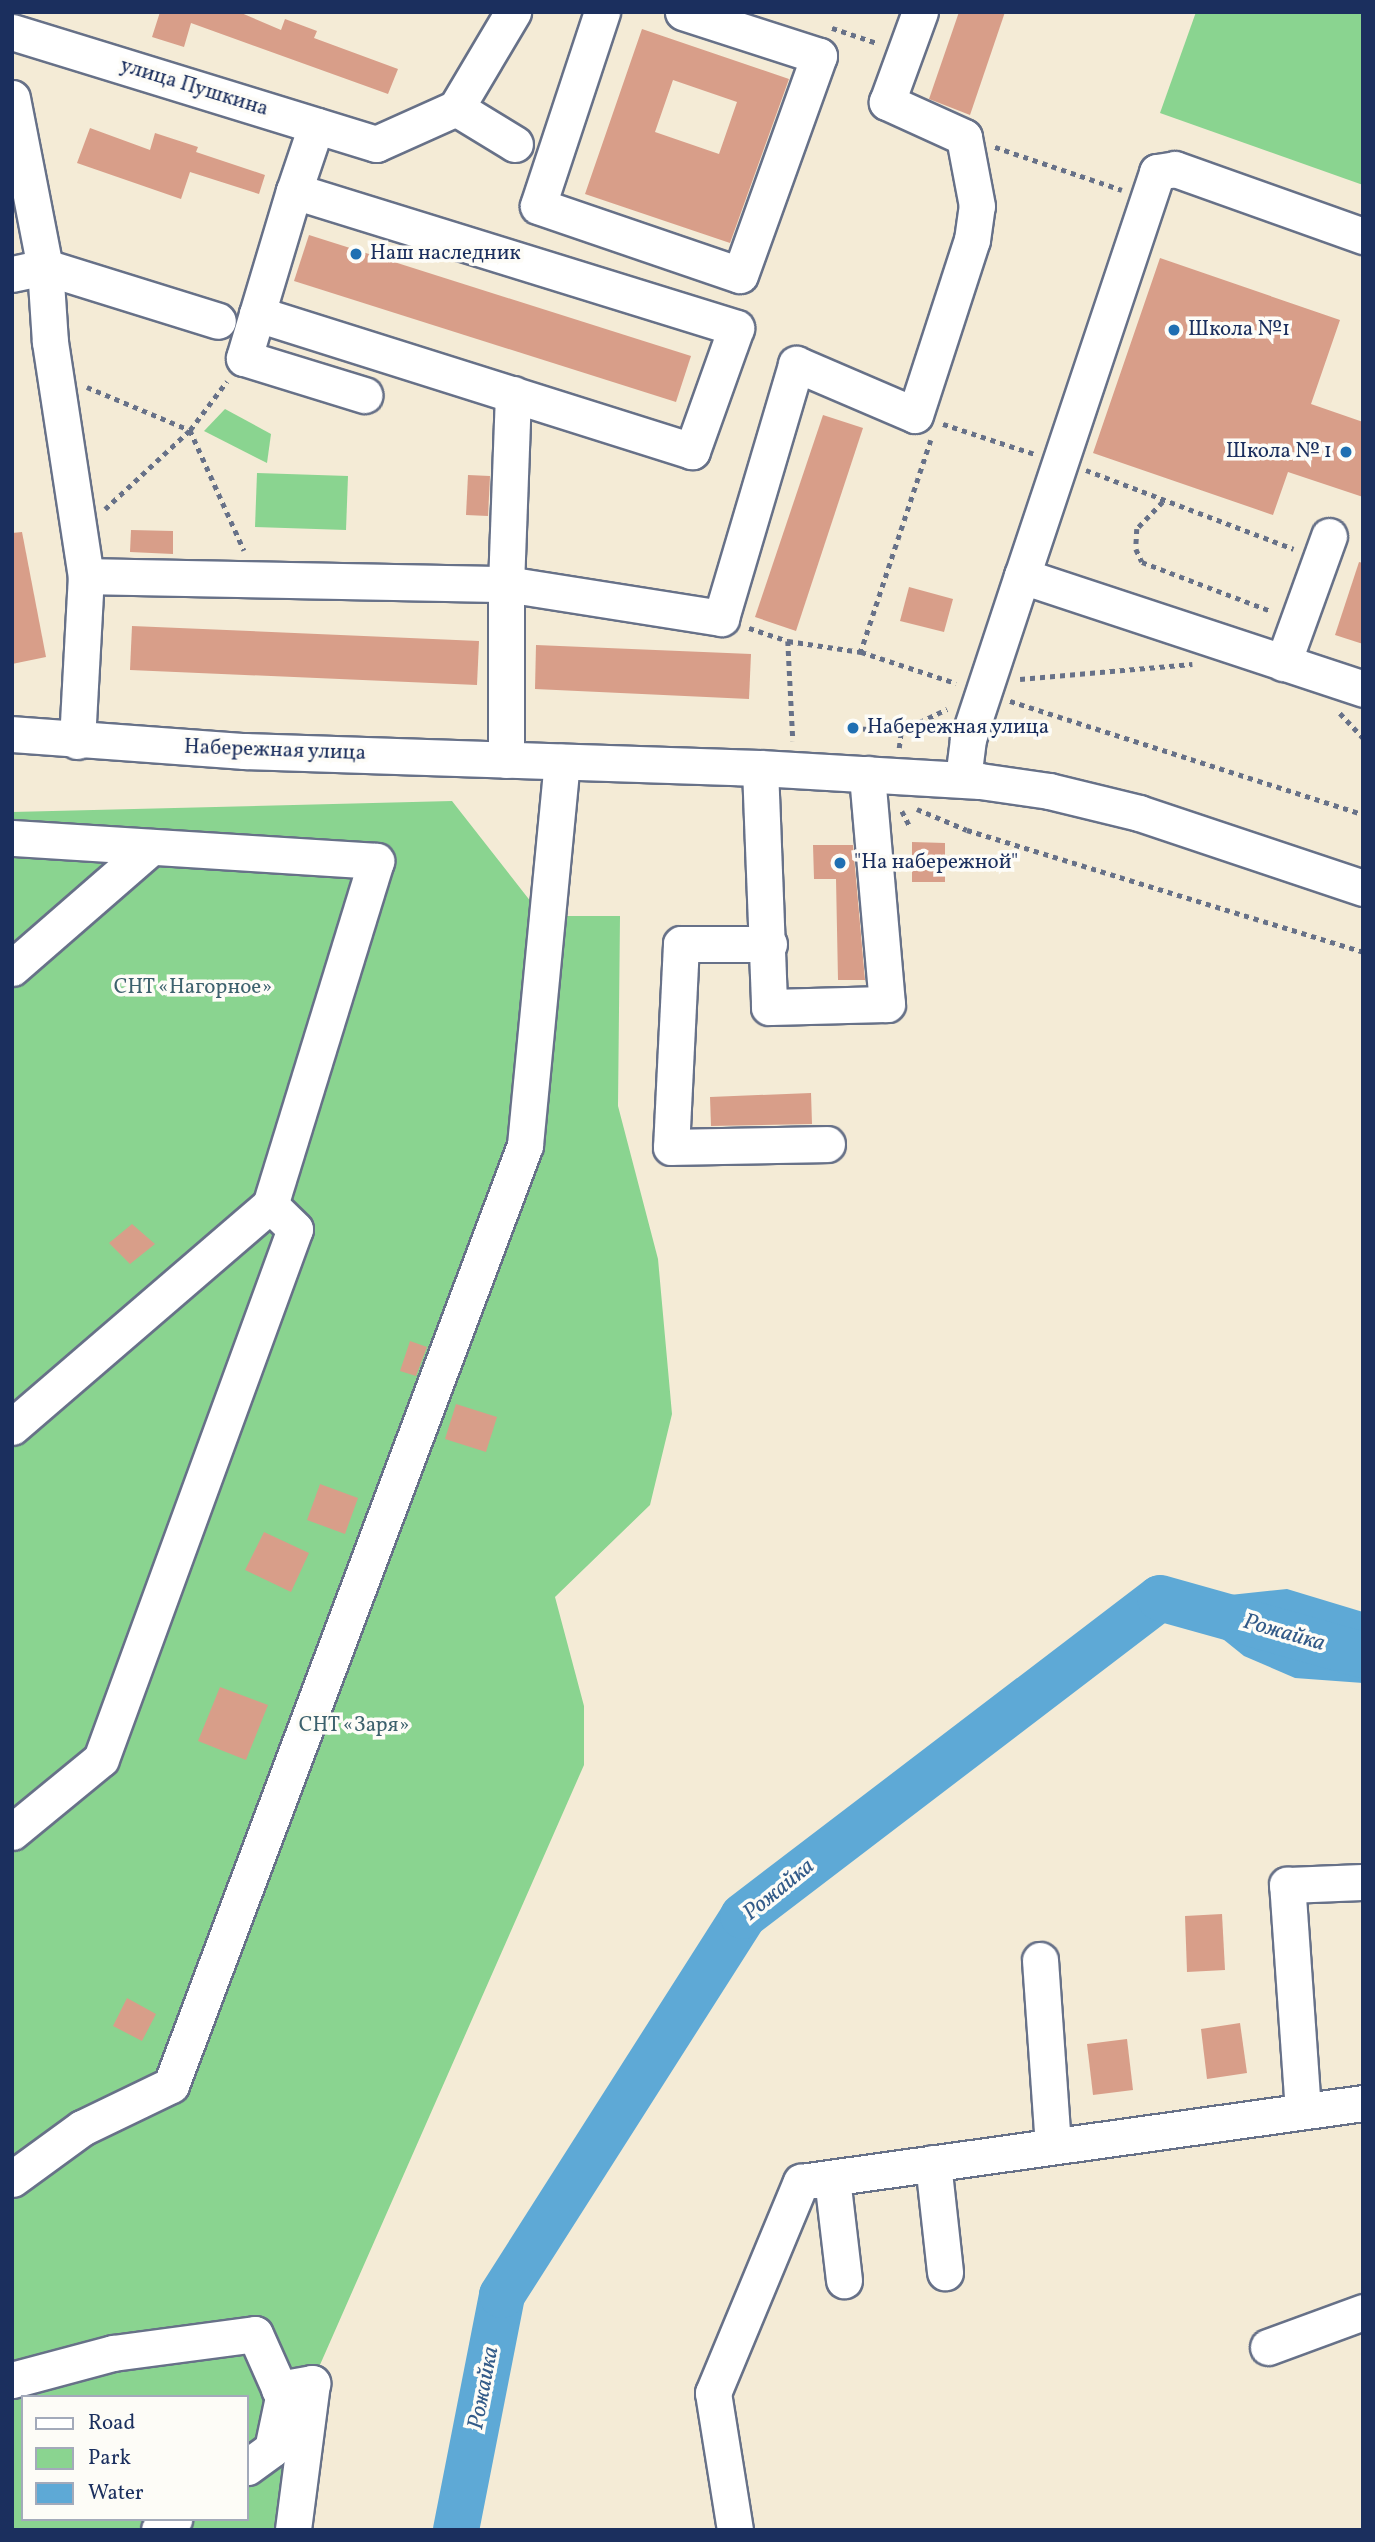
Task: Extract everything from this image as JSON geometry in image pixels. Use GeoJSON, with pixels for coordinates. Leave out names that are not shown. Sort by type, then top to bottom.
{"type":"FeatureCollection","features":[{"type":"Feature","properties":{"kind":"street"},"geometry":{"type":"LineString","coordinates":[[513,12],[456,107],[515,144]]}},
{"type":"Feature","properties":{"kind":"street"},"geometry":{"type":"LineString","coordinates":[[602,12],[538,206],[740,275],[819,56],[683,12]]}},
{"type":"Feature","properties":{"kind":"street"},"geometry":{"type":"LineString","coordinates":[[86,576],[506,584],[720,618],[796,364],[915,415],[975,223],[976,188],[964,137],[887,102],[920,12]]}},
{"type":"Feature","properties":{"kind":"street","name":"улица Пушкина"},"geometry":{"type":"LineString","coordinates":[[12,32],[376,144],[456,107]]}},
{"type":"Feature","properties":{"kind":"street"},"geometry":{"type":"LineString","coordinates":[[12,98],[29,271],[57,375],[82,531],[86,576],[77,741]]}},
{"type":"Feature","properties":{"kind":"street"},"geometry":{"type":"LineString","coordinates":[[316,126],[244,358],[364,395]]}},
{"type":"Feature","properties":{"kind":"street"},"geometry":{"type":"LineString","coordinates":[[963,779],[966,748],[985,687],[1145,198],[1157,172],[1169,168],[1363,236]]}},
{"type":"Feature","properties":{"kind":"street"},"geometry":{"type":"LineString","coordinates":[[257,314],[692,451],[736,328],[294,191]]}},
{"type":"Feature","properties":{"kind":"street"},"geometry":{"type":"LineString","coordinates":[[29,271],[218,321]]}},
{"type":"Feature","properties":{"kind":"street"},"geometry":{"type":"LineString","coordinates":[[506,760],[506,584],[513,394]]}},
{"type":"Feature","properties":{"kind":"street"},"geometry":{"type":"LineString","coordinates":[[1283,663],[1325,548]]}},
{"type":"Feature","properties":{"kind":"street"},"geometry":{"type":"LineString","coordinates":[[1021,576],[1363,689]]}},
{"type":"Feature","properties":{"kind":"street","name":"Набережная улица"},"geometry":{"type":"LineString","coordinates":[[12,734],[77,741],[774,769],[887,783],[963,779],[1049,791],[1139,813],[1363,888]]}},
{"type":"Feature","properties":{"kind":"street"},"geometry":{"type":"LineString","coordinates":[[12,2179],[82,2128],[171,2085],[525,1145],[562,762]]}},
{"type":"Feature","properties":{"kind":"street"},"geometry":{"type":"LineString","coordinates":[[774,769],[769,1007],[887,1004],[887,783]]}},
{"type":"Feature","properties":{"kind":"street"},"geometry":{"type":"LineString","coordinates":[[12,838],[376,861],[270,1205],[12,1427]]}},
{"type":"Feature","properties":{"kind":"street"},"geometry":{"type":"LineString","coordinates":[[12,968],[151,847]]}},
{"type":"Feature","properties":{"kind":"street"},"geometry":{"type":"LineString","coordinates":[[769,944],[681,944],[671,1147],[827,1144]]}},
{"type":"Feature","properties":{"kind":"street"},"geometry":{"type":"LineString","coordinates":[[12,1832],[102,1759],[295,1229],[270,1205]]}},
{"type":"Feature","properties":{"kind":"street"},"geometry":{"type":"LineString","coordinates":[[1303,2111],[1287,1885],[1363,1882]]}},
{"type":"Feature","properties":{"kind":"street"},"geometry":{"type":"LineString","coordinates":[[1040,1960],[1053,2146]]}},
{"type":"Feature","properties":{"kind":"street"},"geometry":{"type":"LineString","coordinates":[[735,2530],[713,2393],[801,2182],[1363,2103]]}},
{"type":"Feature","properties":{"kind":"street"},"geometry":{"type":"LineString","coordinates":[[933,2163],[945,2272]]}},
{"type":"Feature","properties":{"kind":"street"},"geometry":{"type":"LineString","coordinates":[[832,2178],[844,2280]]}},
{"type":"Feature","properties":{"kind":"street"},"geometry":{"type":"LineString","coordinates":[[1268,2347],[1363,2312]]}},
{"type":"Feature","properties":{"kind":"street"},"geometry":{"type":"LineString","coordinates":[[12,2380],[113,2353],[255,2334],[283,2396],[272,2449],[248,2466]]}},
{"type":"Feature","properties":{"kind":"street"},"geometry":{"type":"LineString","coordinates":[[279,2389],[312,2383],[293,2530]]}},
{"type":"Feature","properties":{"kind":"path"},"geometry":{"type":"LineString","coordinates":[[821,24],[905,53]]}},
{"type":"Feature","properties":{"kind":"path"},"geometry":{"type":"LineString","coordinates":[[964,137],[1145,198]]}},
{"type":"Feature","properties":{"kind":"path"},"geometry":{"type":"LineString","coordinates":[[82,531],[190,430],[244,358]]}},
{"type":"Feature","properties":{"kind":"path"},"geometry":{"type":"LineString","coordinates":[[57,375],[190,430],[255,578]]}},
{"type":"Feature","properties":{"kind":"path"},"geometry":{"type":"LineString","coordinates":[[937,422],[1058,461],[1163,502],[1325,548]]}},
{"type":"Feature","properties":{"kind":"path"},"geometry":{"type":"LineString","coordinates":[[861,652],[933,435]]}},
{"type":"Feature","properties":{"kind":"path"},"geometry":{"type":"LineString","coordinates":[[1163,502],[1137,529],[1136,550],[1147,566],[1298,621]]}},
{"type":"Feature","properties":{"kind":"path"},"geometry":{"type":"LineString","coordinates":[[720,618],[788,641],[861,652],[985,687],[1363,814]]}},
{"type":"Feature","properties":{"kind":"path"},"geometry":{"type":"LineString","coordinates":[[774,769],[794,736],[788,641]]}},
{"type":"Feature","properties":{"kind":"path"},"geometry":{"type":"LineString","coordinates":[[853,728],[901,731],[985,687],[1202,664]]}},
{"type":"Feature","properties":{"kind":"path"},"geometry":{"type":"LineString","coordinates":[[901,731],[887,783],[910,827]]}},
{"type":"Feature","properties":{"kind":"path"},"geometry":{"type":"LineString","coordinates":[[887,783],[967,830],[1363,951]]}},
{"type":"Feature","properties":{"kind":"green space"},"geometry":{"type":"Polygon","coordinates":[[[1196,12],[1363,12],[1363,185],[1160,113],[1196,12]]]}},
{"type":"Feature","properties":{"kind":"green space"},"geometry":{"type":"Polygon","coordinates":[[[225,409],[271,434],[267,463],[204,431],[225,409]]]}},
{"type":"Feature","properties":{"kind":"green space"},"geometry":{"type":"Polygon","coordinates":[[[257,473],[348,476],[346,530],[255,527],[257,473]]]}},
{"type":"Feature","properties":{"kind":"green space"},"geometry":{"type":"Polygon","coordinates":[[[452,801],[542,916],[620,916],[618,1106],[658,1259],[672,1414],[650,1505],[555,1597],[584,1706],[584,1765],[312,2383],[293,2530],[12,2530],[12,812],[452,801]]]}},
{"type":"Feature","properties":{"kind":"water"},"geometry":{"type":"Polygon","coordinates":[[[1287,1589],[1363,1612],[1363,1683],[1295,1678],[1244,1656],[1208,1627],[1215,1603],[1230,1595],[1287,1589]]]}},
{"type":"Feature","properties":{"kind":"building"},"geometry":{"type":"Polygon","coordinates":[[[160,12],[239,12],[281,30],[285,19],[317,31],[314,38],[398,69],[388,94],[191,23],[184,47],[152,37],[160,12]]]}},
{"type":"Feature","properties":{"kind":"building"},"geometry":{"type":"Polygon","coordinates":[[[959,12],[1005,12],[970,115],[929,99],[959,12]]]}},
{"type":"Feature","properties":{"kind":"building"},"geometry":{"type":"Polygon","coordinates":[[[642,29],[789,79],[730,243],[585,194],[642,29]],[[673,80],[655,132],[719,154],[737,102],[673,80]]]}},
{"type":"Feature","properties":{"kind":"building"},"geometry":{"type":"Polygon","coordinates":[[[90,128],[150,150],[155,133],[198,147],[196,152],[265,175],[259,194],[190,172],[181,199],[77,163],[90,128]]]}},
{"type":"Feature","properties":{"kind":"building"},"geometry":{"type":"Polygon","coordinates":[[[309,235],[691,356],[676,402],[294,281],[309,235]]]}},
{"type":"Feature","properties":{"kind":"building"},"geometry":{"type":"Polygon","coordinates":[[[1160,258],[1340,320],[1311,404],[1363,422],[1363,497],[1288,472],[1273,515],[1093,453],[1160,258]]]}},
{"type":"Feature","properties":{"kind":"building"},"geometry":{"type":"Polygon","coordinates":[[[823,415],[863,428],[796,631],[755,617],[823,415]]]}},
{"type":"Feature","properties":{"kind":"building"},"geometry":{"type":"Polygon","coordinates":[[[468,475],[490,476],[488,516],[466,515],[468,475]]]}},
{"type":"Feature","properties":{"kind":"building"},"geometry":{"type":"Polygon","coordinates":[[[131,530],[173,531],[173,554],[130,552],[131,530]]]}},
{"type":"Feature","properties":{"kind":"building"},"geometry":{"type":"Polygon","coordinates":[[[22,532],[46,657],[12,664],[12,533],[22,532]]]}},
{"type":"Feature","properties":{"kind":"building"},"geometry":{"type":"Polygon","coordinates":[[[1359,562],[1363,563],[1363,644],[1335,635],[1359,562]]]}},
{"type":"Feature","properties":{"kind":"building"},"geometry":{"type":"Polygon","coordinates":[[[909,587],[953,599],[944,632],[900,621],[909,587]]]}},
{"type":"Feature","properties":{"kind":"building"},"geometry":{"type":"Polygon","coordinates":[[[132,626],[479,641],[477,685],[130,670],[132,626]]]}},
{"type":"Feature","properties":{"kind":"building"},"geometry":{"type":"Polygon","coordinates":[[[536,645],[751,654],[749,699],[535,689],[536,645]]]}},
{"type":"Feature","properties":{"kind":"building"},"geometry":{"type":"Polygon","coordinates":[[[912,842],[945,843],[945,882],[912,882],[912,842]]]}},
{"type":"Feature","properties":{"kind":"building"},"geometry":{"type":"Polygon","coordinates":[[[813,845],[853,845],[865,980],[838,980],[836,879],[814,879],[813,845]]]}},
{"type":"Feature","properties":{"kind":"building"},"geometry":{"type":"Polygon","coordinates":[[[811,1093],[812,1124],[711,1126],[710,1097],[811,1093]]]}},
{"type":"Feature","properties":{"kind":"building"},"geometry":{"type":"Polygon","coordinates":[[[132,1224],[155,1244],[130,1264],[109,1243],[132,1224]]]}},
{"type":"Feature","properties":{"kind":"building"},"geometry":{"type":"Polygon","coordinates":[[[410,1341],[427,1347],[416,1376],[400,1371],[410,1341]]]}},
{"type":"Feature","properties":{"kind":"building"},"geometry":{"type":"Polygon","coordinates":[[[456,1404],[497,1417],[486,1452],[445,1439],[456,1404]]]}},
{"type":"Feature","properties":{"kind":"building"},"geometry":{"type":"Polygon","coordinates":[[[320,1484],[358,1498],[345,1534],[307,1520],[320,1484]]]}},
{"type":"Feature","properties":{"kind":"building"},"geometry":{"type":"Polygon","coordinates":[[[264,1532],[309,1553],[291,1592],[245,1570],[264,1532]]]}},
{"type":"Feature","properties":{"kind":"building"},"geometry":{"type":"Polygon","coordinates":[[[220,1687],[268,1705],[246,1760],[198,1741],[220,1687]]]}},
{"type":"Feature","properties":{"kind":"building"},"geometry":{"type":"Polygon","coordinates":[[[1222,1914],[1225,1970],[1187,1972],[1185,1916],[1222,1914]]]}},
{"type":"Feature","properties":{"kind":"building"},"geometry":{"type":"Polygon","coordinates":[[[127,1998],[156,2014],[142,2041],[113,2026],[127,1998]]]}},
{"type":"Feature","properties":{"kind":"building"},"geometry":{"type":"Polygon","coordinates":[[[1240,2023],[1247,2073],[1207,2079],[1201,2029],[1240,2023]]]}},
{"type":"Feature","properties":{"kind":"building"},"geometry":{"type":"Polygon","coordinates":[[[1127,2039],[1133,2090],[1093,2095],[1087,2044],[1127,2039]]]}},
{"type":"Feature","properties":{"kind":"waterway","name":"Рожайка"},"geometry":{"type":"LineString","coordinates":[[456,2530],[502,2295],[743,1916],[1160,1598],[1363,1655]]}},
{"type":"Feature","properties":{"kind":"place","name":"Наш наследник"},"geometry":{"type":"Point","coordinates":[356,254]}},
{"type":"Feature","properties":{"kind":"place","name":"Школа №1"},"geometry":{"type":"Point","coordinates":[1174,330]}},
{"type":"Feature","properties":{"kind":"place","name":"Школа № 1"},"geometry":{"type":"Point","coordinates":[1346,452]}},
{"type":"Feature","properties":{"kind":"place","name":"Набережная улица"},"geometry":{"type":"Point","coordinates":[853,728]}},
{"type":"Feature","properties":{"kind":"place","name":"\"На набережной\""},"geometry":{"type":"Point","coordinates":[840,863]}},
{"type":"Feature","properties":{"kind":"park label","name":"СНТ «Нагорное»"},"geometry":{"type":"Point","coordinates":[193,988]}},
{"type":"Feature","properties":{"kind":"park label","name":"СНТ «Заря»"},"geometry":{"type":"Point","coordinates":[354,1726]}}]}
